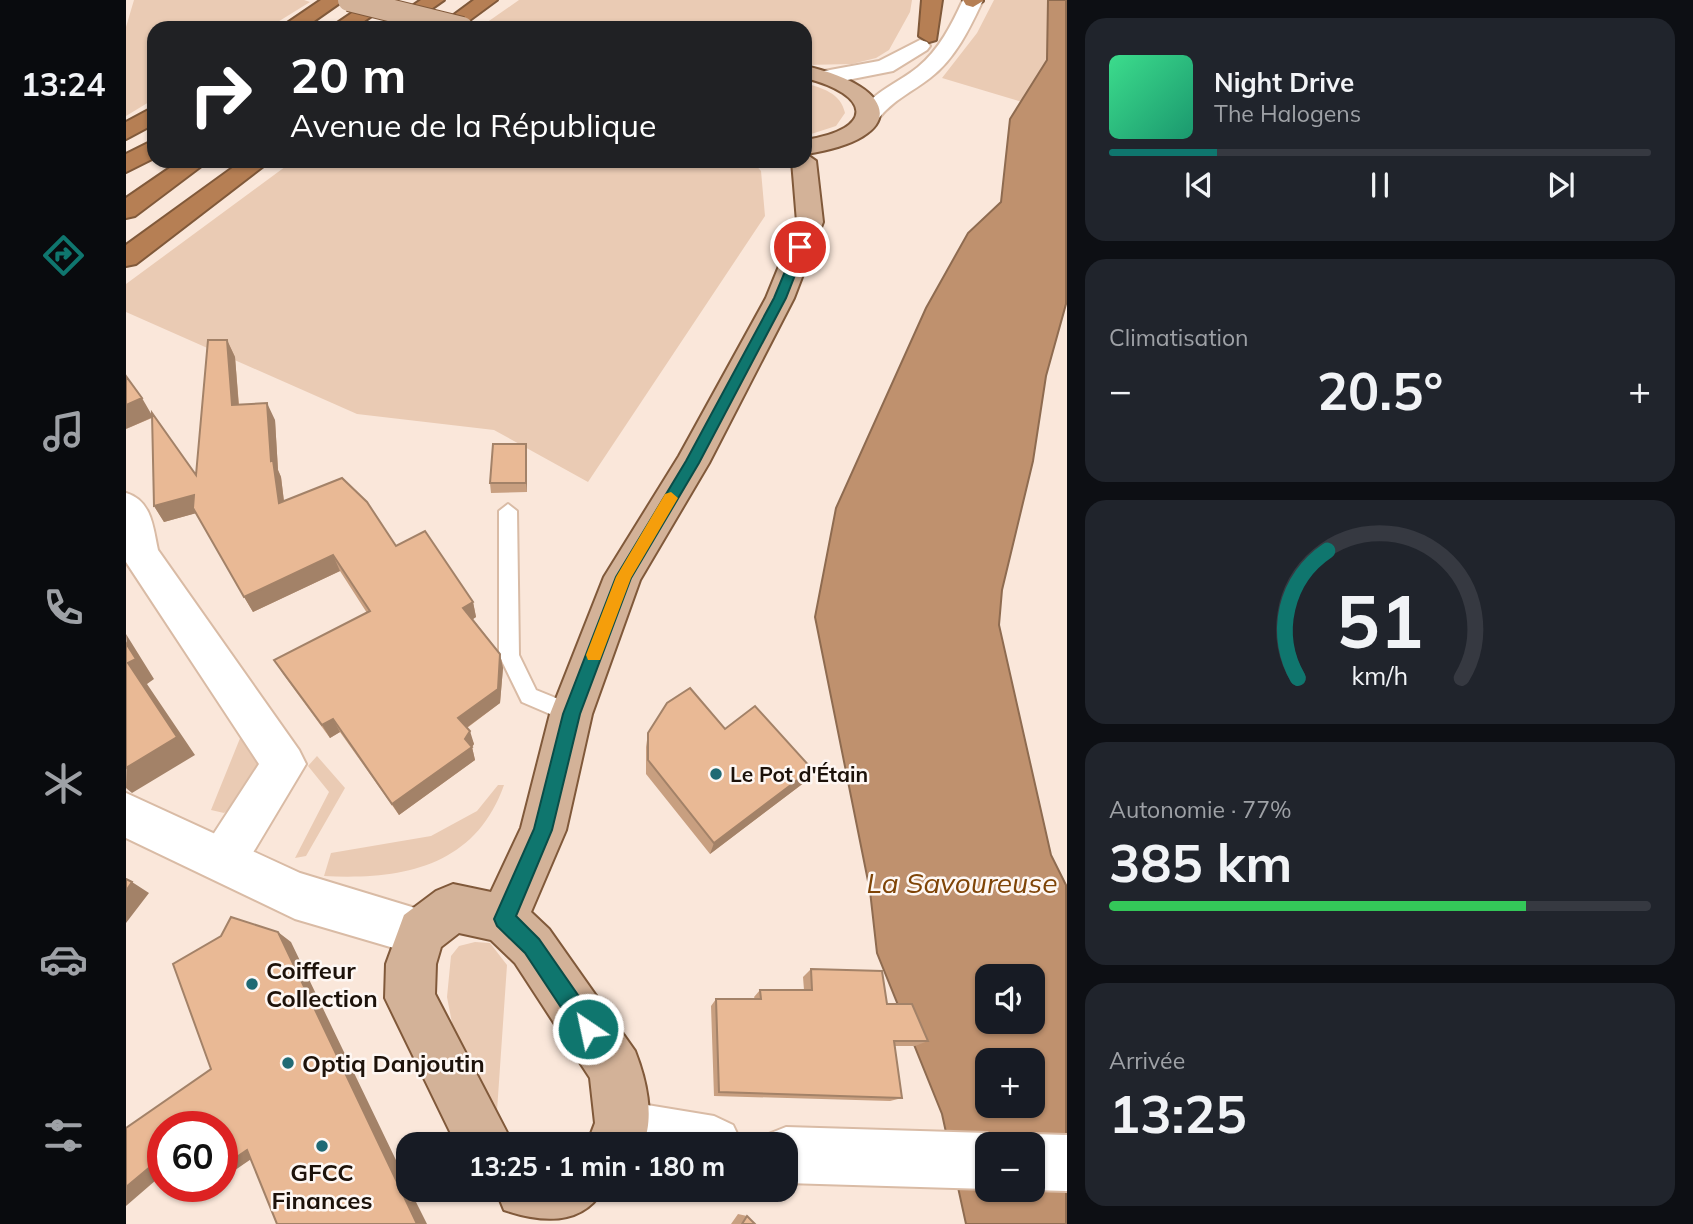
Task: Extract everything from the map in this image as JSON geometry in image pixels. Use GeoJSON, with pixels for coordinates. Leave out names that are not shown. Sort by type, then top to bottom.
{"type":"FeatureCollection","features":[{"type":"Feature","properties":{"kind":"highway"},"geometry":{"type":"LineString","coordinates":[[301,21],[334,0]]}},
{"type":"Feature","properties":{"kind":"highway"},"geometry":{"type":"LineString","coordinates":[[351,21],[385,0]]}},
{"type":"Feature","properties":{"kind":"highway"},"geometry":{"type":"LineString","coordinates":[[401,21],[434,0]]}},
{"type":"Feature","properties":{"kind":"highway"},"geometry":{"type":"LineString","coordinates":[[456,21],[487,0]]}},
{"type":"Feature","properties":{"kind":"highway"},"geometry":{"type":"LineString","coordinates":[[929,36],[932,0]]}},
{"type":"Feature","properties":{"kind":"highway"},"geometry":{"type":"LineString","coordinates":[[126,132],[147,118]]}},
{"type":"Feature","properties":{"kind":"highway"},"geometry":{"type":"LineString","coordinates":[[126,165],[147,152]]}},
{"type":"Feature","properties":{"kind":"highway"},"geometry":{"type":"LineString","coordinates":[[126,210],[186,168]]}},
{"type":"Feature","properties":{"kind":"highway"},"geometry":{"type":"LineString","coordinates":[[126,258],[248,168]]}},
{"type":"Feature","properties":{"kind":"main road"},"geometry":{"type":"LineString","coordinates":[[349,0],[434,21]]}},
{"type":"Feature","properties":{"kind":"main road"},"geometry":{"type":"LineString","coordinates":[[812,146],[833,144],[856,135],[869,121],[870,114],[863,97],[816,75]]}},
{"type":"Feature","properties":{"kind":"main road"},"geometry":{"type":"LineString","coordinates":[[504,919],[543,830],[571,714],[623,577],[692,463],[780,298],[810,222],[805,168]]}},
{"type":"Feature","properties":{"kind":"main road"},"geometry":{"type":"LineString","coordinates":[[479,1132],[410,998],[411,964],[421,932],[453,908],[504,919],[532,946],[616,1070],[618,1132]]}},
{"type":"Feature","properties":{"kind":"street"},"geometry":{"type":"LineString","coordinates":[[816,75],[885,66],[909,55],[929,36],[948,0]]}},
{"type":"Feature","properties":{"kind":"street"},"geometry":{"type":"LineString","coordinates":[[870,114],[885,94],[918,77],[937,60],[973,0]]}},
{"type":"Feature","properties":{"kind":"street"},"geometry":{"type":"LineString","coordinates":[[126,506],[133,516],[140,554],[285,764],[223,860]]}},
{"type":"Feature","properties":{"kind":"street"},"geometry":{"type":"LineString","coordinates":[[126,815],[295,895],[421,932]]}},
{"type":"Feature","properties":{"kind":"street"},"geometry":{"type":"LineString","coordinates":[[798,1154],[975,1161]]}},
{"type":"Feature","properties":{"kind":"street"},"geometry":{"type":"LineString","coordinates":[[1045,1162],[1066,1163]]}},
{"type":"Feature","properties":{"kind":"lane"},"geometry":{"type":"LineString","coordinates":[[509,511],[509,655],[529,696],[571,714]]}},
{"type":"Feature","properties":{"kind":"shaded area"},"geometry":{"type":"Polygon","coordinates":[[[134,0],[310,2],[279,21],[147,21],[147,103],[126,116],[126,27],[134,0]]]}},
{"type":"Feature","properties":{"kind":"shaded area"},"geometry":{"type":"Polygon","coordinates":[[[519,0],[912,0],[910,12],[889,50],[876,58],[852,64],[812,65],[812,21],[489,21],[519,0]]]}},
{"type":"Feature","properties":{"kind":"shaded area"},"geometry":{"type":"Polygon","coordinates":[[[994,0],[1048,0],[1047,60],[1022,102],[942,78],[977,33],[994,0]]]}},
{"type":"Feature","properties":{"kind":"shaded area"},"geometry":{"type":"Polygon","coordinates":[[[812,85],[830,92],[843,106],[845,113],[836,126],[812,134],[812,85]]]}},
{"type":"Feature","properties":{"kind":"shaded area"},"geometry":{"type":"Polygon","coordinates":[[[283,168],[758,168],[761,171],[765,216],[588,482],[494,430],[357,414],[126,312],[126,284],[283,168]]]}},
{"type":"Feature","properties":{"kind":"shaded area"},"geometry":{"type":"Polygon","coordinates":[[[245,726],[259,751],[256,778],[245,795],[224,813],[211,810],[245,726]]]}},
{"type":"Feature","properties":{"kind":"shaded area"},"geometry":{"type":"Polygon","coordinates":[[[317,756],[345,788],[306,856],[295,858],[329,792],[308,766],[317,756]]]}},
{"type":"Feature","properties":{"kind":"shaded area"},"geometry":{"type":"Polygon","coordinates":[[[498,785],[504,785],[491,813],[475,834],[455,851],[408,871],[353,877],[324,876],[331,853],[431,836],[477,811],[498,785]]]}},
{"type":"Feature","properties":{"kind":"shaded area"},"geometry":{"type":"Polygon","coordinates":[[[475,942],[490,943],[507,965],[497,1111],[453,1028],[447,997],[451,956],[459,946],[475,942]]]}},
{"type":"Feature","properties":{"kind":"water","name":"La Savoureuse"},"geometry":{"type":"Polygon","coordinates":[[[1048,0],[1066,0],[1066,304],[1046,376],[1033,461],[1002,590],[999,625],[1051,855],[1066,885],[1066,1224],[966,1224],[942,1114],[877,953],[870,891],[815,617],[836,508],[926,308],[968,233],[1001,202],[1010,119],[1047,60],[1048,0]]]}},
{"type":"Feature","properties":{"kind":"building"},"geometry":{"type":"Polygon","coordinates":[[[208,340],[227,340],[232,405],[267,403],[271,461],[273,460],[279,503],[342,478],[367,502],[396,546],[425,531],[473,602],[463,608],[500,654],[498,689],[458,718],[470,731],[465,739],[472,747],[392,804],[333,719],[322,725],[274,660],[370,611],[333,555],[244,597],[193,508],[194,495],[154,506],[152,413],[196,475],[208,340]]]}},
{"type":"Feature","properties":{"kind":"building"},"geometry":{"type":"Polygon","coordinates":[[[126,376],[142,398],[126,405],[126,376]]]}},
{"type":"Feature","properties":{"kind":"building"},"geometry":{"type":"Polygon","coordinates":[[[493,444],[526,444],[526,483],[490,483],[493,444]]]}},
{"type":"Feature","properties":{"kind":"building"},"geometry":{"type":"Polygon","coordinates":[[[126,643],[136,659],[128,663],[177,737],[126,768],[126,643]]]}},
{"type":"Feature","properties":{"kind":"building"},"geometry":{"type":"Polygon","coordinates":[[[690,688],[725,729],[755,706],[812,769],[714,843],[648,760],[648,733],[667,703],[690,688]]]}},
{"type":"Feature","properties":{"kind":"building"},"geometry":{"type":"Polygon","coordinates":[[[126,879],[132,882],[126,891],[126,879]]]}},
{"type":"Feature","properties":{"kind":"building"},"geometry":{"type":"Polygon","coordinates":[[[231,917],[278,932],[396,1180],[396,1202],[407,1202],[417,1224],[277,1224],[247,1150],[238,1156],[238,1111],[150,1111],[211,1069],[173,964],[221,936],[231,917]]]}},
{"type":"Feature","properties":{"kind":"building"},"geometry":{"type":"Polygon","coordinates":[[[811,969],[882,971],[887,1004],[912,1004],[928,1041],[894,1041],[902,1098],[719,1092],[716,999],[761,999],[760,990],[812,990],[811,969]]]}},
{"type":"Feature","properties":{"kind":"building"},"geometry":{"type":"Polygon","coordinates":[[[147,1113],[147,1170],[126,1187],[126,1128],[147,1113]]]}},
{"type":"Feature","properties":{"kind":"building"},"geometry":{"type":"Polygon","coordinates":[[[747,1216],[755,1224],[742,1224],[747,1216]]]}},
{"type":"Feature","properties":{"kind":"slow traffic"},"geometry":{"type":"LineString","coordinates":[[594,655],[623,577],[671,498]]}},
{"type":"Feature","properties":{"kind":"place","name":"Le Pot d'Étain"},"geometry":{"type":"Point","coordinates":[716,774]}},
{"type":"Feature","properties":{"kind":"place","name":"Coiffeur Collection"},"geometry":{"type":"Point","coordinates":[252,984]}},
{"type":"Feature","properties":{"kind":"place","name":"Optiq Danjoutin"},"geometry":{"type":"Point","coordinates":[288,1063]}},
{"type":"Feature","properties":{"kind":"place","name":"GFCC Finances"},"geometry":{"type":"Point","coordinates":[322,1146]}},
{"type":"Feature","properties":{"kind":"route"},"geometry":{"type":"LineString","coordinates":[[588,1029],[532,946],[504,919],[543,830],[571,714],[623,577],[692,463],[780,298],[800,247]]}}]}
